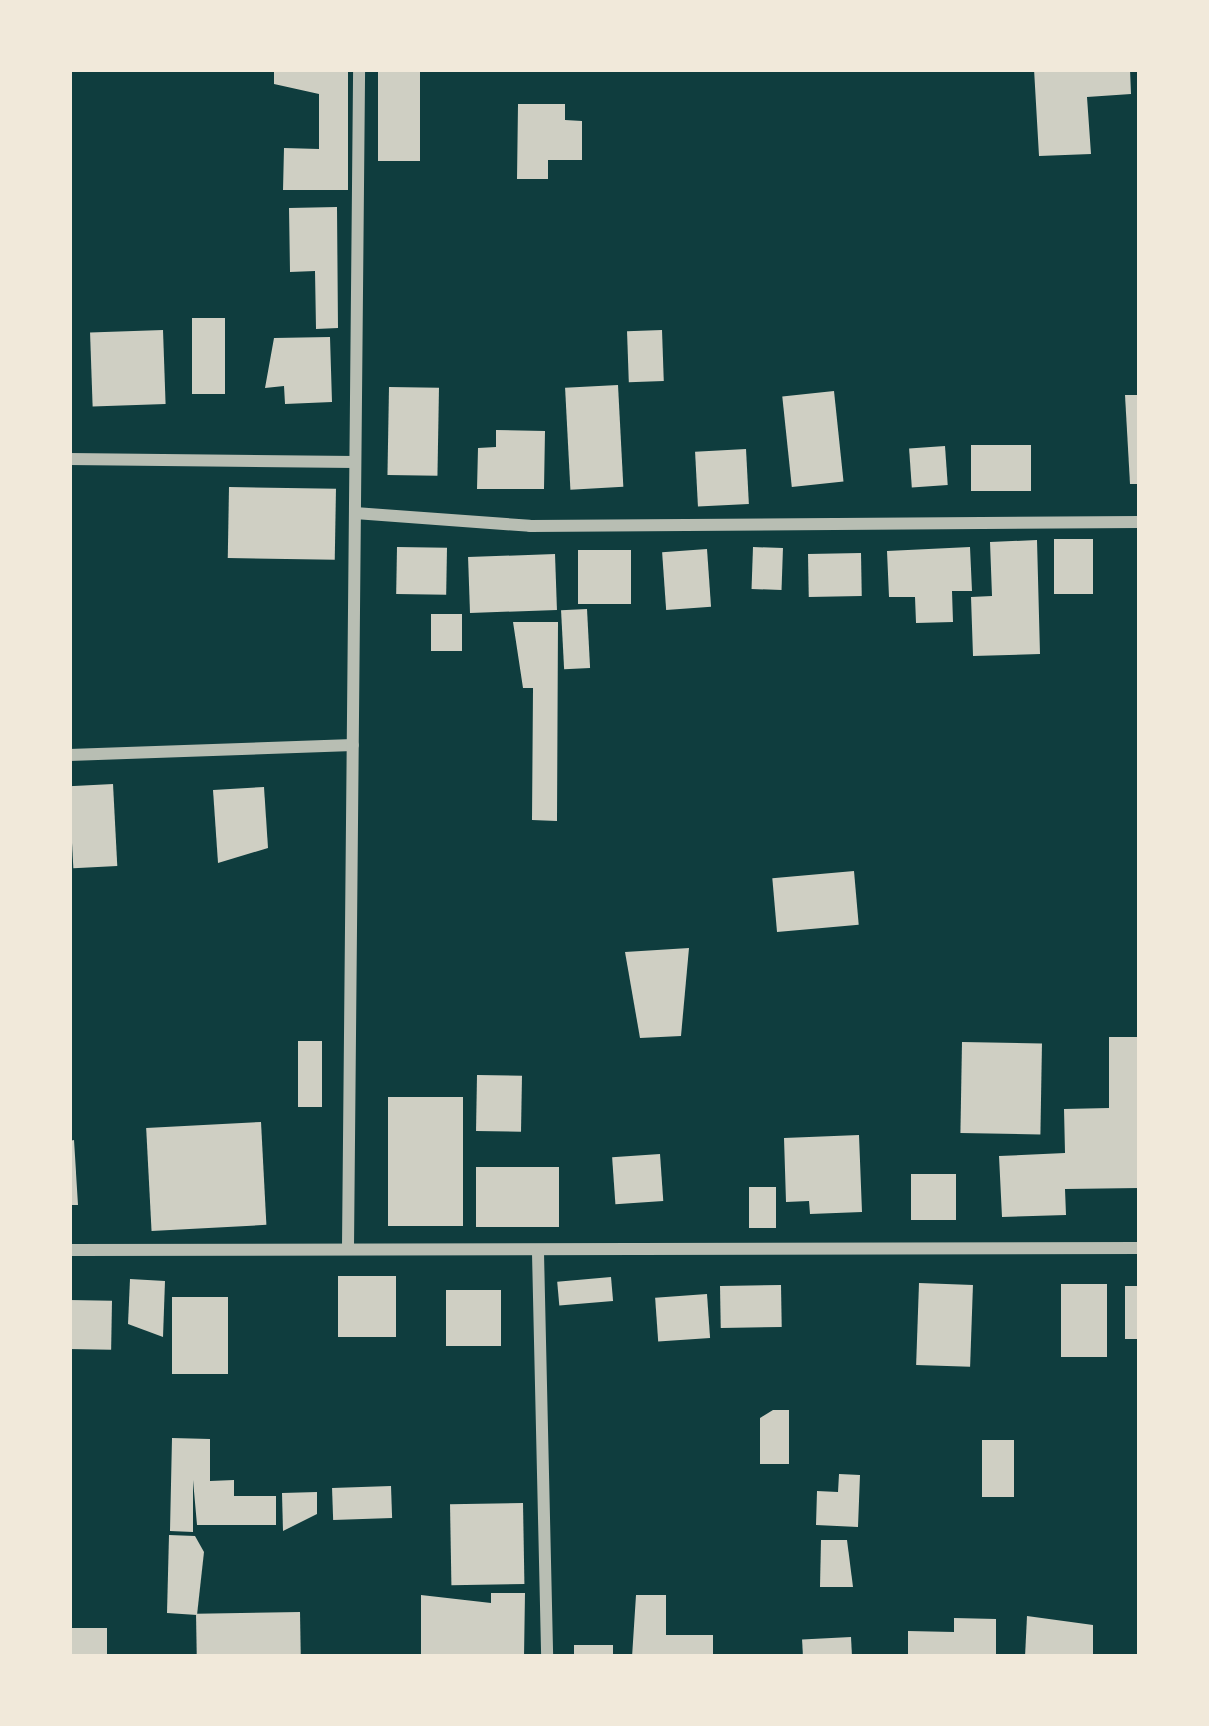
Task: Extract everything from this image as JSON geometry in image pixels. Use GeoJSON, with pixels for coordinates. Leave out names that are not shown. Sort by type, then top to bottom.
{"type":"FeatureCollection","features":[{"type":"Feature","properties":{"kind":"street"},"geometry":{"type":"LineString","coordinates":[[348,1247],[359,69]]}},
{"type":"Feature","properties":{"kind":"street"},"geometry":{"type":"LineString","coordinates":[[69,459],[355,462]]}},
{"type":"Feature","properties":{"kind":"street"},"geometry":{"type":"LineString","coordinates":[[355,513],[530,526],[1140,522]]}},
{"type":"Feature","properties":{"kind":"street"},"geometry":{"type":"LineString","coordinates":[[69,755],[353,745]]}},
{"type":"Feature","properties":{"kind":"street"},"geometry":{"type":"LineString","coordinates":[[69,1250],[1140,1248]]}},
{"type":"Feature","properties":{"kind":"street"},"geometry":{"type":"LineString","coordinates":[[538,1252],[548,1657]]}},
{"type":"Feature","properties":{"kind":"building"},"geometry":{"type":"Polygon","coordinates":[[[274,69],[348,69],[348,190],[283,190],[284,148],[319,149],[319,94],[274,84],[274,69]]]}},
{"type":"Feature","properties":{"kind":"building"},"geometry":{"type":"Polygon","coordinates":[[[378,69],[420,69],[420,161],[378,161],[378,69]]]}},
{"type":"Feature","properties":{"kind":"building"},"geometry":{"type":"Polygon","coordinates":[[[1034,69],[1130,69],[1131,94],[1087,97],[1091,154],[1039,156],[1034,69]]]}},
{"type":"Feature","properties":{"kind":"building"},"geometry":{"type":"Polygon","coordinates":[[[518,104],[565,104],[565,120],[582,121],[582,160],[548,160],[548,179],[517,179],[518,104]]]}},
{"type":"Feature","properties":{"kind":"building"},"geometry":{"type":"Polygon","coordinates":[[[337,207],[338,328],[316,329],[315,271],[290,272],[289,208],[337,207]]]}},
{"type":"Feature","properties":{"kind":"building"},"geometry":{"type":"Polygon","coordinates":[[[192,318],[225,318],[225,394],[192,394],[192,318]]]}},
{"type":"Feature","properties":{"kind":"building"},"geometry":{"type":"Polygon","coordinates":[[[163,330],[166,404],[93,407],[90,333],[163,330]]]}},
{"type":"Feature","properties":{"kind":"building"},"geometry":{"type":"Polygon","coordinates":[[[662,330],[664,381],[629,382],[627,331],[662,330]]]}},
{"type":"Feature","properties":{"kind":"building"},"geometry":{"type":"Polygon","coordinates":[[[330,337],[332,402],[285,404],[284,386],[265,388],[274,338],[330,337]]]}},
{"type":"Feature","properties":{"kind":"building"},"geometry":{"type":"Polygon","coordinates":[[[618,385],[623,487],[570,490],[565,388],[618,385]]]}},
{"type":"Feature","properties":{"kind":"building"},"geometry":{"type":"Polygon","coordinates":[[[389,387],[439,388],[437,476],[387,475],[389,387]]]}},
{"type":"Feature","properties":{"kind":"building"},"geometry":{"type":"Polygon","coordinates":[[[834,391],[844,482],[792,487],[782,396],[834,391]]]}},
{"type":"Feature","properties":{"kind":"building"},"geometry":{"type":"Polygon","coordinates":[[[1125,395],[1140,395],[1140,484],[1130,484],[1125,395]]]}},
{"type":"Feature","properties":{"kind":"building"},"geometry":{"type":"Polygon","coordinates":[[[496,430],[545,431],[544,489],[477,489],[478,448],[496,447],[496,430]]]}},
{"type":"Feature","properties":{"kind":"building"},"geometry":{"type":"Polygon","coordinates":[[[971,445],[1031,445],[1031,491],[971,491],[971,445]]]}},
{"type":"Feature","properties":{"kind":"building"},"geometry":{"type":"Polygon","coordinates":[[[945,446],[948,485],[912,487],[909,449],[945,446]]]}},
{"type":"Feature","properties":{"kind":"building"},"geometry":{"type":"Polygon","coordinates":[[[746,449],[749,504],[698,507],[695,452],[746,449]]]}},
{"type":"Feature","properties":{"kind":"building"},"geometry":{"type":"Polygon","coordinates":[[[229,487],[336,489],[335,560],[228,558],[229,487]]]}},
{"type":"Feature","properties":{"kind":"building"},"geometry":{"type":"Polygon","coordinates":[[[1054,539],[1093,539],[1093,594],[1054,594],[1054,539]]]}},
{"type":"Feature","properties":{"kind":"building"},"geometry":{"type":"Polygon","coordinates":[[[1037,540],[1040,654],[973,656],[971,597],[992,596],[990,542],[1037,540]]]}},
{"type":"Feature","properties":{"kind":"building"},"geometry":{"type":"Polygon","coordinates":[[[397,547],[447,548],[446,595],[396,594],[397,547]]]}},
{"type":"Feature","properties":{"kind":"building"},"geometry":{"type":"Polygon","coordinates":[[[753,547],[783,548],[782,590],[752,589],[753,547]]]}},
{"type":"Feature","properties":{"kind":"building"},"geometry":{"type":"Polygon","coordinates":[[[970,547],[972,591],[952,591],[953,622],[916,623],[915,597],[889,597],[887,551],[970,547]]]}},
{"type":"Feature","properties":{"kind":"building"},"geometry":{"type":"Polygon","coordinates":[[[707,549],[711,607],[666,610],[662,552],[707,549]]]}},
{"type":"Feature","properties":{"kind":"building"},"geometry":{"type":"Polygon","coordinates":[[[578,550],[631,550],[631,604],[578,604],[578,550]]]}},
{"type":"Feature","properties":{"kind":"building"},"geometry":{"type":"Polygon","coordinates":[[[861,553],[862,596],[809,597],[808,554],[861,553]]]}},
{"type":"Feature","properties":{"kind":"building"},"geometry":{"type":"Polygon","coordinates":[[[555,554],[557,610],[470,613],[468,557],[555,554]]]}},
{"type":"Feature","properties":{"kind":"building"},"geometry":{"type":"Polygon","coordinates":[[[587,609],[590,668],[564,669],[561,610],[587,609]]]}},
{"type":"Feature","properties":{"kind":"building"},"geometry":{"type":"Polygon","coordinates":[[[431,614],[462,614],[462,651],[431,651],[431,614]]]}},
{"type":"Feature","properties":{"kind":"building"},"geometry":{"type":"Polygon","coordinates":[[[513,622],[558,622],[557,821],[532,820],[533,688],[523,688],[513,622]]]}},
{"type":"Feature","properties":{"kind":"building"},"geometry":{"type":"Polygon","coordinates":[[[113,784],[117,866],[73,868],[69,786],[113,784]]]}},
{"type":"Feature","properties":{"kind":"building"},"geometry":{"type":"Polygon","coordinates":[[[264,787],[268,848],[218,863],[213,790],[264,787]]]}},
{"type":"Feature","properties":{"kind":"building"},"geometry":{"type":"Polygon","coordinates":[[[854,871],[859,925],[777,932],[772,878],[854,871]]]}},
{"type":"Feature","properties":{"kind":"building"},"geometry":{"type":"Polygon","coordinates":[[[689,948],[681,1036],[640,1038],[625,952],[689,948]]]}},
{"type":"Feature","properties":{"kind":"building"},"geometry":{"type":"Polygon","coordinates":[[[1109,1037],[1140,1037],[1140,1188],[1065,1189],[1066,1215],[1002,1217],[999,1156],[1065,1153],[1064,1109],[1109,1108],[1109,1037]]]}},
{"type":"Feature","properties":{"kind":"building"},"geometry":{"type":"Polygon","coordinates":[[[298,1041],[322,1041],[322,1107],[298,1107],[298,1041]]]}},
{"type":"Feature","properties":{"kind":"building"},"geometry":{"type":"Polygon","coordinates":[[[962,1042],[1042,1043],[1040,1134],[960,1133],[962,1042]]]}},
{"type":"Feature","properties":{"kind":"building"},"geometry":{"type":"Polygon","coordinates":[[[477,1075],[522,1076],[521,1132],[476,1131],[477,1075]]]}},
{"type":"Feature","properties":{"kind":"building"},"geometry":{"type":"Polygon","coordinates":[[[388,1097],[463,1097],[463,1226],[388,1226],[388,1097]]]}},
{"type":"Feature","properties":{"kind":"building"},"geometry":{"type":"Polygon","coordinates":[[[261,1122],[266,1225],[152,1231],[146,1128],[261,1122]]]}},
{"type":"Feature","properties":{"kind":"building"},"geometry":{"type":"Polygon","coordinates":[[[859,1135],[862,1212],[810,1214],[809,1201],[786,1202],[784,1138],[859,1135]]]}},
{"type":"Feature","properties":{"kind":"building"},"geometry":{"type":"Polygon","coordinates":[[[74,1140],[78,1205],[69,1205],[69,1141],[74,1140]]]}},
{"type":"Feature","properties":{"kind":"building"},"geometry":{"type":"Polygon","coordinates":[[[660,1154],[663,1201],[615,1204],[612,1157],[660,1154]]]}},
{"type":"Feature","properties":{"kind":"building"},"geometry":{"type":"Polygon","coordinates":[[[476,1167],[559,1167],[559,1227],[476,1227],[476,1167]]]}},
{"type":"Feature","properties":{"kind":"building"},"geometry":{"type":"Polygon","coordinates":[[[911,1174],[956,1174],[956,1220],[911,1220],[911,1174]]]}},
{"type":"Feature","properties":{"kind":"building"},"geometry":{"type":"Polygon","coordinates":[[[749,1187],[776,1187],[776,1228],[749,1228],[749,1187]]]}},
{"type":"Feature","properties":{"kind":"building"},"geometry":{"type":"Polygon","coordinates":[[[338,1276],[396,1276],[396,1337],[338,1337],[338,1276]]]}},
{"type":"Feature","properties":{"kind":"building"},"geometry":{"type":"Polygon","coordinates":[[[611,1277],[613,1301],[559,1306],[557,1282],[611,1277]]]}},
{"type":"Feature","properties":{"kind":"building"},"geometry":{"type":"Polygon","coordinates":[[[130,1279],[165,1281],[163,1337],[128,1324],[130,1279]]]}},
{"type":"Feature","properties":{"kind":"building"},"geometry":{"type":"Polygon","coordinates":[[[919,1283],[973,1285],[970,1367],[916,1365],[919,1283]]]}},
{"type":"Feature","properties":{"kind":"building"},"geometry":{"type":"Polygon","coordinates":[[[1061,1284],[1107,1284],[1107,1357],[1061,1357],[1061,1284]]]}},
{"type":"Feature","properties":{"kind":"building"},"geometry":{"type":"Polygon","coordinates":[[[781,1285],[782,1327],[721,1328],[720,1286],[781,1285]]]}},
{"type":"Feature","properties":{"kind":"building"},"geometry":{"type":"Polygon","coordinates":[[[1125,1286],[1140,1286],[1140,1339],[1125,1339],[1125,1286]]]}},
{"type":"Feature","properties":{"kind":"building"},"geometry":{"type":"Polygon","coordinates":[[[446,1290],[501,1290],[501,1346],[446,1346],[446,1290]]]}},
{"type":"Feature","properties":{"kind":"building"},"geometry":{"type":"Polygon","coordinates":[[[707,1294],[710,1338],[658,1342],[655,1298],[707,1294]]]}},
{"type":"Feature","properties":{"kind":"building"},"geometry":{"type":"Polygon","coordinates":[[[172,1297],[228,1297],[228,1374],[172,1374],[172,1297]]]}},
{"type":"Feature","properties":{"kind":"building"},"geometry":{"type":"Polygon","coordinates":[[[69,1300],[112,1301],[111,1350],[69,1349],[69,1300]]]}},
{"type":"Feature","properties":{"kind":"building"},"geometry":{"type":"Polygon","coordinates":[[[773,1410],[789,1410],[789,1464],[760,1464],[760,1418],[773,1410]]]}},
{"type":"Feature","properties":{"kind":"building"},"geometry":{"type":"Polygon","coordinates":[[[172,1438],[210,1439],[210,1481],[234,1480],[234,1496],[276,1496],[276,1525],[197,1525],[193,1480],[193,1532],[170,1531],[172,1438]]]}},
{"type":"Feature","properties":{"kind":"building"},"geometry":{"type":"Polygon","coordinates":[[[982,1440],[1014,1440],[1014,1497],[982,1497],[982,1440]]]}},
{"type":"Feature","properties":{"kind":"building"},"geometry":{"type":"Polygon","coordinates":[[[839,1474],[860,1475],[858,1527],[816,1525],[817,1491],[838,1492],[839,1474]]]}},
{"type":"Feature","properties":{"kind":"building"},"geometry":{"type":"Polygon","coordinates":[[[391,1486],[392,1518],[333,1520],[332,1488],[391,1486]]]}},
{"type":"Feature","properties":{"kind":"building"},"geometry":{"type":"Polygon","coordinates":[[[317,1492],[317,1514],[283,1531],[282,1493],[317,1492]]]}},
{"type":"Feature","properties":{"kind":"building"},"geometry":{"type":"Polygon","coordinates":[[[523,1503],[524,1584],[451,1585],[450,1504],[523,1503]]]}},
{"type":"Feature","properties":{"kind":"building"},"geometry":{"type":"Polygon","coordinates":[[[169,1535],[195,1536],[204,1552],[197,1615],[167,1613],[169,1535]]]}},
{"type":"Feature","properties":{"kind":"building"},"geometry":{"type":"Polygon","coordinates":[[[821,1540],[847,1540],[853,1587],[820,1587],[821,1540]]]}},
{"type":"Feature","properties":{"kind":"building"},"geometry":{"type":"Polygon","coordinates":[[[491,1593],[525,1593],[524,1657],[421,1657],[421,1595],[491,1603],[491,1593]]]}},
{"type":"Feature","properties":{"kind":"building"},"geometry":{"type":"Polygon","coordinates":[[[636,1595],[666,1595],[666,1635],[713,1635],[713,1657],[632,1657],[636,1595]]]}},
{"type":"Feature","properties":{"kind":"building"},"geometry":{"type":"Polygon","coordinates":[[[300,1612],[301,1657],[197,1657],[196,1614],[300,1612]]]}},
{"type":"Feature","properties":{"kind":"building"},"geometry":{"type":"Polygon","coordinates":[[[1027,1616],[1093,1625],[1093,1657],[1025,1657],[1027,1616]]]}},
{"type":"Feature","properties":{"kind":"building"},"geometry":{"type":"Polygon","coordinates":[[[954,1618],[996,1619],[996,1657],[908,1657],[908,1631],[954,1632],[954,1618]]]}},
{"type":"Feature","properties":{"kind":"building"},"geometry":{"type":"Polygon","coordinates":[[[69,1628],[107,1628],[107,1657],[69,1657],[69,1628]]]}},
{"type":"Feature","properties":{"kind":"building"},"geometry":{"type":"Polygon","coordinates":[[[851,1637],[852,1657],[803,1657],[802,1640],[851,1637]]]}},
{"type":"Feature","properties":{"kind":"building"},"geometry":{"type":"Polygon","coordinates":[[[574,1645],[613,1645],[613,1657],[574,1657],[574,1645]]]}}]}
